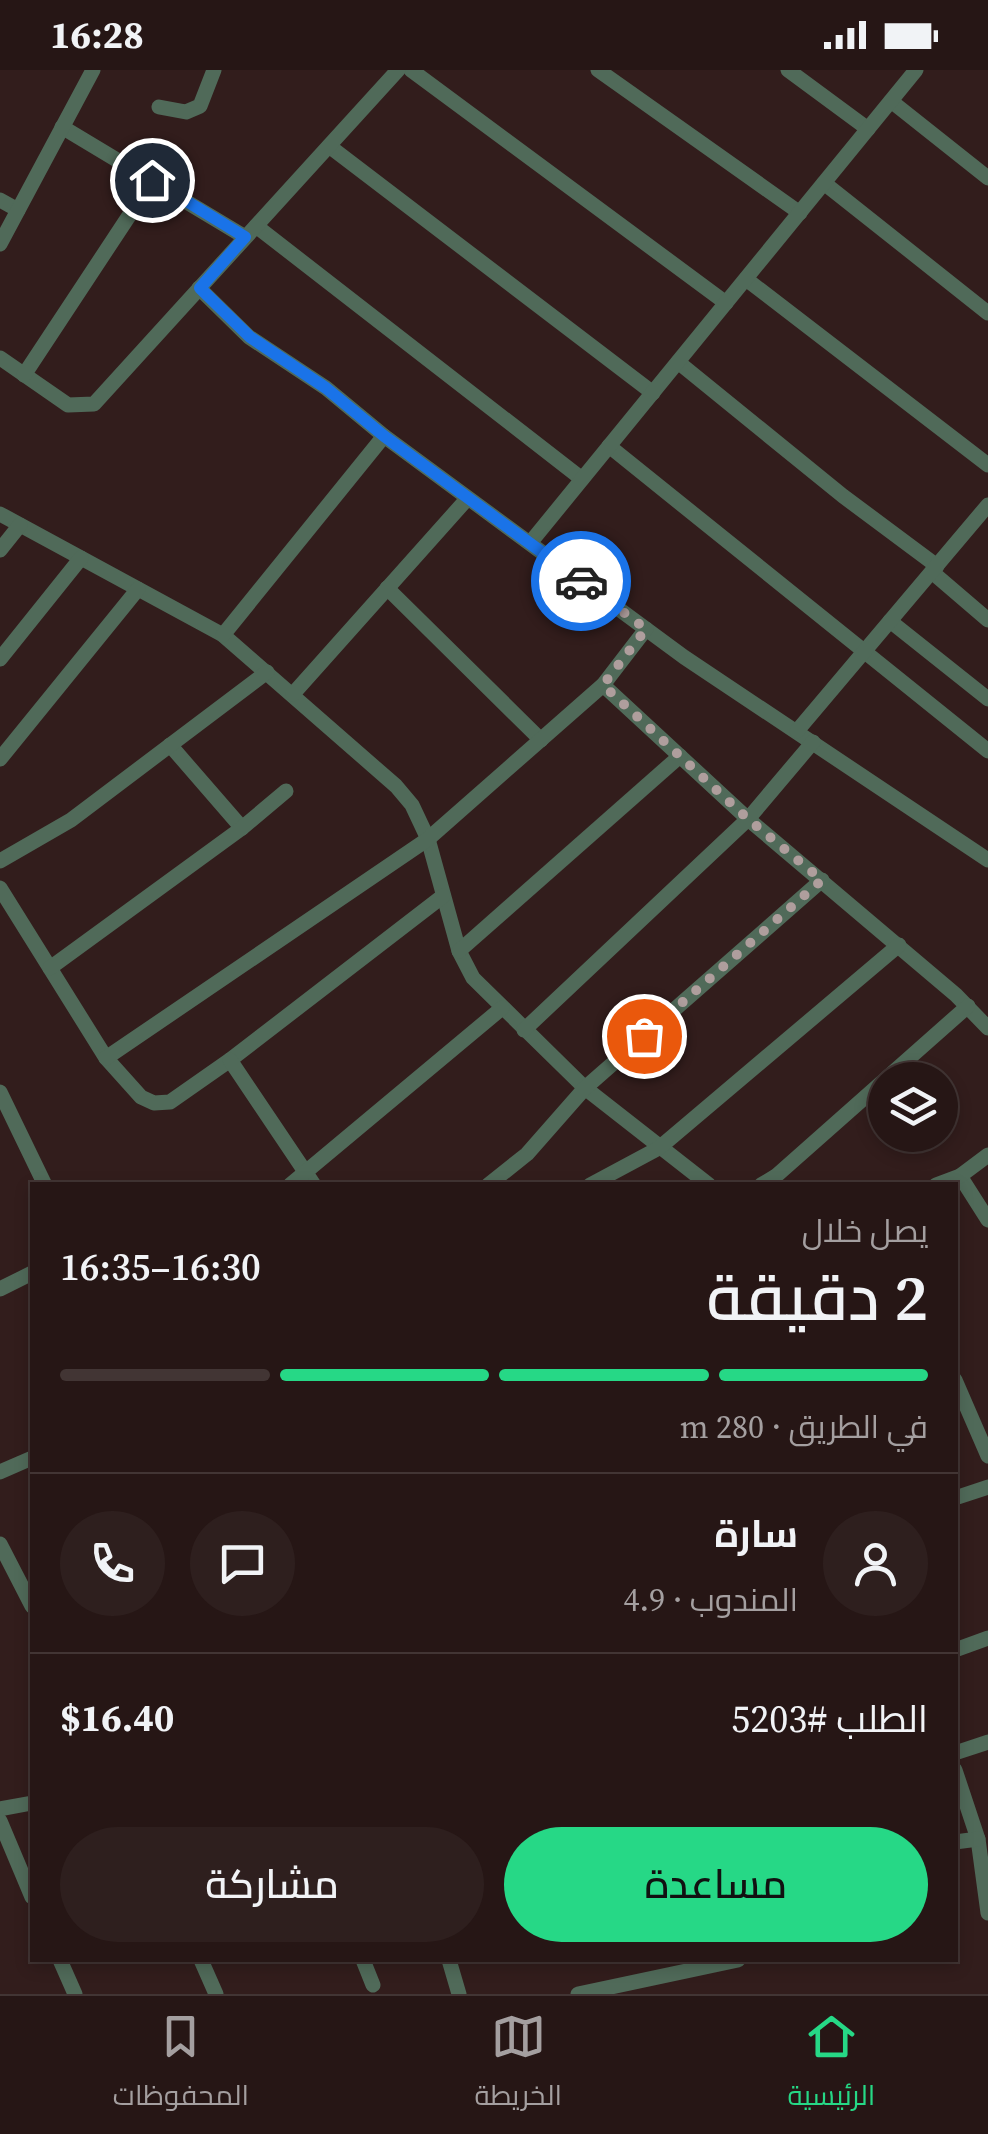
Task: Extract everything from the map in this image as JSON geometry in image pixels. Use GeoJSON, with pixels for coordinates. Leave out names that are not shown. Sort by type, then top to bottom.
{"type":"FeatureCollection","features":[{"type":"Feature","properties":{"kind":"street"},"geometry":{"type":"LineString","coordinates":[[0,244],[93,70]]}},
{"type":"Feature","properties":{"kind":"street"},"geometry":{"type":"LineString","coordinates":[[159,106],[186,112],[200,106],[214,70]]}},
{"type":"Feature","properties":{"kind":"street"},"geometry":{"type":"LineString","coordinates":[[0,358],[68,405],[94,404],[398,70]]}},
{"type":"Feature","properties":{"kind":"street"},"geometry":{"type":"LineString","coordinates":[[412,70],[726,304]]}},
{"type":"Feature","properties":{"kind":"street"},"geometry":{"type":"LineString","coordinates":[[598,70],[800,213]]}},
{"type":"Feature","properties":{"kind":"street"},"geometry":{"type":"LineString","coordinates":[[788,70],[868,129]]}},
{"type":"Feature","properties":{"kind":"street"},"geometry":{"type":"LineString","coordinates":[[530,543],[916,70]]}},
{"type":"Feature","properties":{"kind":"street"},"geometry":{"type":"LineString","coordinates":[[891,101],[988,178]]}},
{"type":"Feature","properties":{"kind":"street"},"geometry":{"type":"LineString","coordinates":[[62,127],[250,232],[582,479]]}},
{"type":"Feature","properties":{"kind":"street"},"geometry":{"type":"LineString","coordinates":[[328,146],[653,392]]}},
{"type":"Feature","properties":{"kind":"street"},"geometry":{"type":"LineString","coordinates":[[24,375],[152,180]]}},
{"type":"Feature","properties":{"kind":"street"},"geometry":{"type":"LineString","coordinates":[[824,182],[988,313]]}},
{"type":"Feature","properties":{"kind":"street"},"geometry":{"type":"LineString","coordinates":[[0,200],[18,210]]}},
{"type":"Feature","properties":{"kind":"street"},"geometry":{"type":"LineString","coordinates":[[746,279],[988,465]]}},
{"type":"Feature","properties":{"kind":"street"},"geometry":{"type":"LineString","coordinates":[[200,288],[250,337],[326,388],[384,436],[646,629],[988,860]]}},
{"type":"Feature","properties":{"kind":"street"},"geometry":{"type":"LineString","coordinates":[[678,362],[934,569],[988,620]]}},
{"type":"Feature","properties":{"kind":"street"},"geometry":{"type":"LineString","coordinates":[[223,635],[384,436]]}},
{"type":"Feature","properties":{"kind":"street"},"geometry":{"type":"LineString","coordinates":[[609,446],[988,751]]}},
{"type":"Feature","properties":{"kind":"street"},"geometry":{"type":"LineString","coordinates":[[293,694],[468,499]]}},
{"type":"Feature","properties":{"kind":"street"},"geometry":{"type":"LineString","coordinates":[[797,731],[934,569],[982,525],[988,505]]}},
{"type":"Feature","properties":{"kind":"street"},"geometry":{"type":"LineString","coordinates":[[0,514],[223,635],[396,786],[412,805],[428,839],[459,951],[473,978],[586,1088],[705,1182]]}},
{"type":"Feature","properties":{"kind":"street"},"geometry":{"type":"LineString","coordinates":[[0,550],[20,525]]}},
{"type":"Feature","properties":{"kind":"street"},"geometry":{"type":"LineString","coordinates":[[0,659],[81,558]]}},
{"type":"Feature","properties":{"kind":"street"},"geometry":{"type":"LineString","coordinates":[[387,588],[541,740]]}},
{"type":"Feature","properties":{"kind":"street"},"geometry":{"type":"LineString","coordinates":[[0,759],[138,589]]}},
{"type":"Feature","properties":{"kind":"street"},"geometry":{"type":"LineString","coordinates":[[890,620],[988,699]]}},
{"type":"Feature","properties":{"kind":"street"},"geometry":{"type":"LineString","coordinates":[[106,1058],[428,839],[603,685],[646,629]]}},
{"type":"Feature","properties":{"kind":"street"},"geometry":{"type":"LineString","coordinates":[[1,858],[71,820],[267,672]]}},
{"type":"Feature","properties":{"kind":"street"},"geometry":{"type":"LineString","coordinates":[[603,685],[748,819],[898,945],[988,1028]]}},
{"type":"Feature","properties":{"kind":"street"},"geometry":{"type":"LineString","coordinates":[[524,1030],[748,819],[814,742]]}},
{"type":"Feature","properties":{"kind":"street"},"geometry":{"type":"LineString","coordinates":[[170,745],[242,828]]}},
{"type":"Feature","properties":{"kind":"street"},"geometry":{"type":"LineString","coordinates":[[459,951],[680,756]]}},
{"type":"Feature","properties":{"kind":"street"},"geometry":{"type":"LineString","coordinates":[[50,968],[242,828],[286,791]]}},
{"type":"Feature","properties":{"kind":"street"},"geometry":{"type":"LineString","coordinates":[[492,1182],[526,1154],[586,1088],[822,880]]}},
{"type":"Feature","properties":{"kind":"street"},"geometry":{"type":"LineString","coordinates":[[0,888],[106,1058],[141,1098],[154,1104],[170,1102],[230,1060],[443,896]]}},
{"type":"Feature","properties":{"kind":"street"},"geometry":{"type":"LineString","coordinates":[[596,1182],[658,1148],[898,945]]}},
{"type":"Feature","properties":{"kind":"street"},"geometry":{"type":"LineString","coordinates":[[773,1182],[968,1006]]}},
{"type":"Feature","properties":{"kind":"street"},"geometry":{"type":"LineString","coordinates":[[230,1060],[310,1179],[502,1008]]}},
{"type":"Feature","properties":{"kind":"street"},"geometry":{"type":"LineString","coordinates":[[0,1092],[44,1182]]}},
{"type":"Feature","properties":{"kind":"street"},"geometry":{"type":"LineString","coordinates":[[944,1182],[960,1176],[988,1155]]}},
{"type":"Feature","properties":{"kind":"street"},"geometry":{"type":"LineString","coordinates":[[960,1176],[988,1220]]}},
{"type":"Feature","properties":{"kind":"street"},"geometry":{"type":"LineString","coordinates":[[0,1289],[30,1275]]}},
{"type":"Feature","properties":{"kind":"street"},"geometry":{"type":"LineString","coordinates":[[958,1387],[988,1456]]}},
{"type":"Feature","properties":{"kind":"street"},"geometry":{"type":"LineString","coordinates":[[0,1472],[30,1459]]}},
{"type":"Feature","properties":{"kind":"street"},"geometry":{"type":"LineString","coordinates":[[958,1497],[988,1487]]}},
{"type":"Feature","properties":{"kind":"street"},"geometry":{"type":"LineString","coordinates":[[0,1544],[30,1602]]}},
{"type":"Feature","properties":{"kind":"street"},"geometry":{"type":"LineString","coordinates":[[958,1649],[988,1638]]}},
{"type":"Feature","properties":{"kind":"street"},"geometry":{"type":"LineString","coordinates":[[958,1752],[988,1742]]}},
{"type":"Feature","properties":{"kind":"street"},"geometry":{"type":"LineString","coordinates":[[958,1776],[980,1819],[978,1840],[988,1913]]}},
{"type":"Feature","properties":{"kind":"street"},"geometry":{"type":"LineString","coordinates":[[0,1809],[30,1804]]}},
{"type":"Feature","properties":{"kind":"street"},"geometry":{"type":"LineString","coordinates":[[0,1821],[30,1891]]}},
{"type":"Feature","properties":{"kind":"street"},"geometry":{"type":"LineString","coordinates":[[958,1842],[978,1840]]}},
{"type":"Feature","properties":{"kind":"street"},"geometry":{"type":"LineString","coordinates":[[61,1962],[74,1994]]}},
{"type":"Feature","properties":{"kind":"street"},"geometry":{"type":"LineString","coordinates":[[202,1962],[216,1994]]}},
{"type":"Feature","properties":{"kind":"street"},"geometry":{"type":"LineString","coordinates":[[364,1962],[373,1986]]}},
{"type":"Feature","properties":{"kind":"street"},"geometry":{"type":"LineString","coordinates":[[450,1962],[459,1994]]}},
{"type":"Feature","properties":{"kind":"street"},"geometry":{"type":"LineString","coordinates":[[578,1994],[617,1990],[730,1962]]}},
{"type":"Feature","properties":{"kind":"way so far"},"geometry":{"type":"LineString","coordinates":[[581,581],[646,629],[603,685],[748,819],[822,880],[644,1036]]}},
{"type":"Feature","properties":{"kind":"route"},"geometry":{"type":"LineString","coordinates":[[152,180],[245,237],[200,288],[250,337],[326,388],[384,436],[581,581]]}}]}
